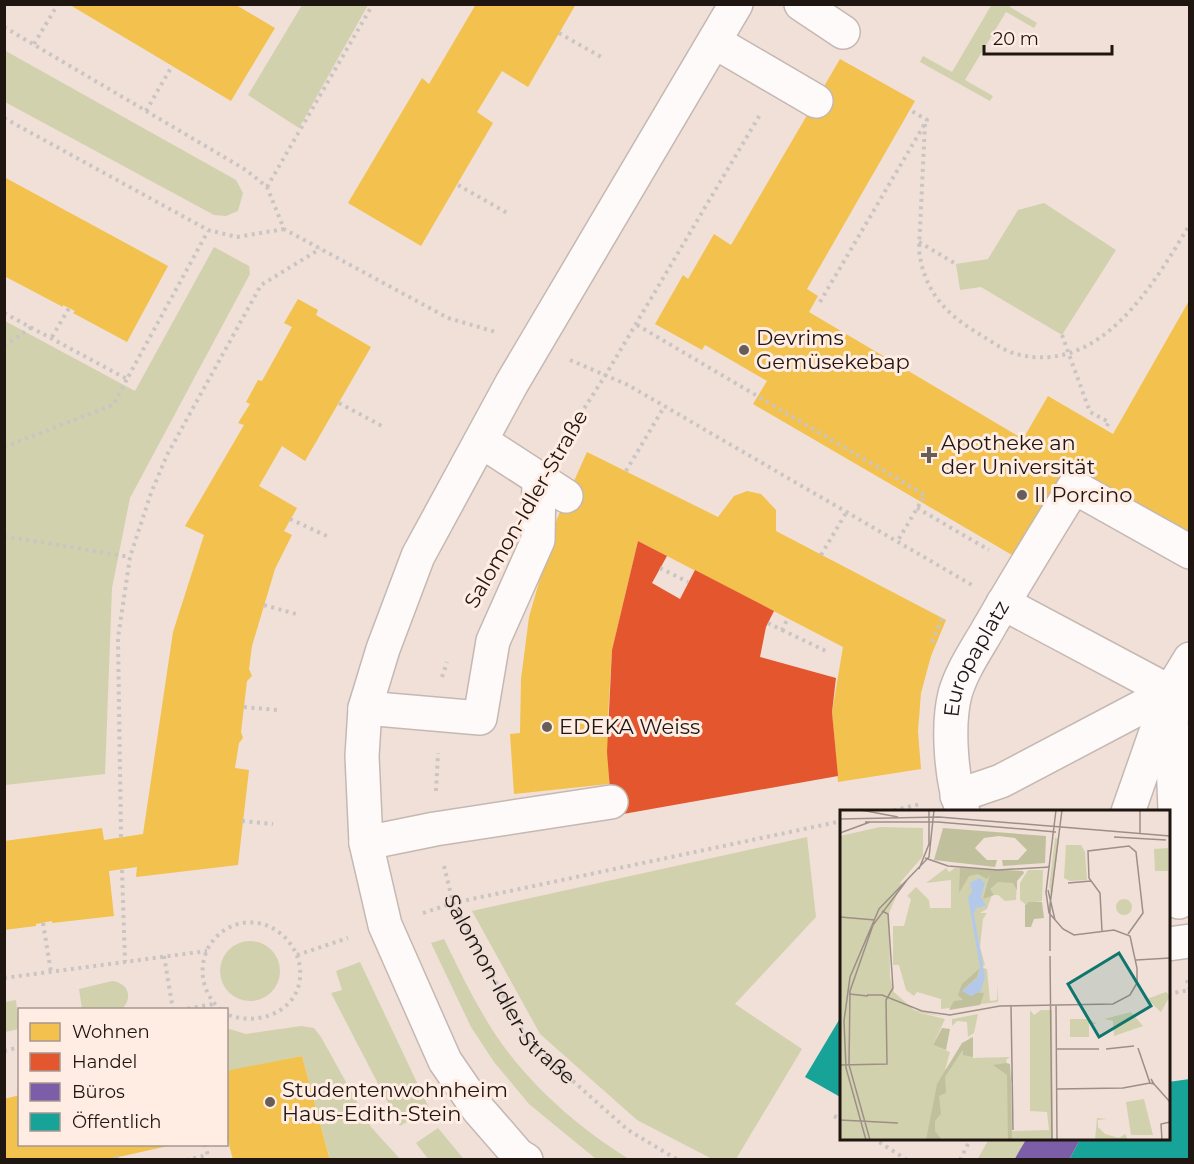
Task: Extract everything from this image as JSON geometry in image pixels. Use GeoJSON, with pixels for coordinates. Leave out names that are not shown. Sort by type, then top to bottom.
{"type":"FeatureCollection","features":[{"type":"Feature","properties":{"kind":"street"},"geometry":{"type":"LineString","coordinates":[[526,1160],[518,1155],[478,1109],[445,1061],[385,925],[366,843],[362,756],[365,708],[383,649],[418,556],[535,344],[736,4]]}},
{"type":"Feature","properties":{"kind":"street"},"geometry":{"type":"LineString","coordinates":[[801,4],[843,32]]}},
{"type":"Feature","properties":{"kind":"street"},"geometry":{"type":"LineString","coordinates":[[715,42],[816,100]]}},
{"type":"Feature","properties":{"kind":"street"},"geometry":{"type":"LineString","coordinates":[[481,441],[566,496]]}},
{"type":"Feature","properties":{"kind":"street"},"geometry":{"type":"LineString","coordinates":[[365,708],[480,718],[493,641],[537,540],[539,479]]}},
{"type":"Feature","properties":{"kind":"street"},"geometry":{"type":"LineString","coordinates":[[1003,603],[1074,487],[1190,552]]}},
{"type":"Feature","properties":{"kind":"street","name":"Europaplatz"},"geometry":{"type":"LineString","coordinates":[[1003,603],[1180,698],[1001,781],[960,804],[952,719],[955,693],[972,657],[1003,603]]}},
{"type":"Feature","properties":{"kind":"street"},"geometry":{"type":"LineString","coordinates":[[1129,810],[1180,698],[1190,660]]}},
{"type":"Feature","properties":{"kind":"street"},"geometry":{"type":"LineString","coordinates":[[1179,902],[1180,698]]}},
{"type":"Feature","properties":{"kind":"street"},"geometry":{"type":"LineString","coordinates":[[366,843],[435,829],[611,802]]}},
{"type":"Feature","properties":{"kind":"street"},"geometry":{"type":"LineString","coordinates":[[1170,944],[1190,941]]}},
{"type":"Feature","properties":{"kind":"path"},"geometry":{"type":"LineString","coordinates":[[34,44],[58,4]]}},
{"type":"Feature","properties":{"kind":"path"},"geometry":{"type":"LineString","coordinates":[[267,186],[373,4]]}},
{"type":"Feature","properties":{"kind":"path"},"geometry":{"type":"LineString","coordinates":[[4,27],[246,170],[267,186],[284,229]]}},
{"type":"Feature","properties":{"kind":"path"},"geometry":{"type":"LineString","coordinates":[[559,33],[601,57]]}},
{"type":"Feature","properties":{"kind":"path"},"geometry":{"type":"LineString","coordinates":[[146,111],[172,66]]}},
{"type":"Feature","properties":{"kind":"path","name":"Salomon-Idler-Straße"},"geometry":{"type":"LineString","coordinates":[[539,479],[636,325],[780,80]]}},
{"type":"Feature","properties":{"kind":"path"},"geometry":{"type":"LineString","coordinates":[[910,110],[927,120],[919,242],[921,268],[932,294],[960,323],[1014,354],[1041,358],[1070,353],[1097,340],[1123,318],[1153,283],[1190,224]]}},
{"type":"Feature","properties":{"kind":"path"},"geometry":{"type":"LineString","coordinates":[[4,118],[208,230],[237,237],[284,229],[448,318],[535,344],[628,386],[1003,603]]}},
{"type":"Feature","properties":{"kind":"path"},"geometry":{"type":"LineString","coordinates":[[820,302],[925,124]]}},
{"type":"Feature","properties":{"kind":"path"},"geometry":{"type":"LineString","coordinates":[[458,185],[508,214]]}},
{"type":"Feature","properties":{"kind":"path"},"geometry":{"type":"LineString","coordinates":[[4,447],[113,405],[208,230]]}},
{"type":"Feature","properties":{"kind":"path"},"geometry":{"type":"LineString","coordinates":[[919,242],[956,264]]}},
{"type":"Feature","properties":{"kind":"path"},"geometry":{"type":"LineString","coordinates":[[121,837],[118,638],[130,557],[151,493],[167,455],[261,285],[321,248]]}},
{"type":"Feature","properties":{"kind":"path"},"geometry":{"type":"LineString","coordinates":[[52,338],[69,308]]}},
{"type":"Feature","properties":{"kind":"path"},"geometry":{"type":"LineString","coordinates":[[4,313],[127,379]]}},
{"type":"Feature","properties":{"kind":"path"},"geometry":{"type":"LineString","coordinates":[[636,325],[925,495],[897,542]]}},
{"type":"Feature","properties":{"kind":"path"},"geometry":{"type":"LineString","coordinates":[[4,346],[32,327]]}},
{"type":"Feature","properties":{"kind":"path"},"geometry":{"type":"LineString","coordinates":[[1062,335],[1090,412],[1109,422],[1105,429]]}},
{"type":"Feature","properties":{"kind":"path"},"geometry":{"type":"LineString","coordinates":[[339,403],[382,426]]}},
{"type":"Feature","properties":{"kind":"path"},"geometry":{"type":"LineString","coordinates":[[626,471],[664,407]]}},
{"type":"Feature","properties":{"kind":"path"},"geometry":{"type":"LineString","coordinates":[[917,508],[1024,569]]}},
{"type":"Feature","properties":{"kind":"path"},"geometry":{"type":"LineString","coordinates":[[821,555],[846,513]]}},
{"type":"Feature","properties":{"kind":"path"},"geometry":{"type":"LineString","coordinates":[[290,519],[329,537]]}},
{"type":"Feature","properties":{"kind":"path"},"geometry":{"type":"LineString","coordinates":[[4,536],[130,557]]}},
{"type":"Feature","properties":{"kind":"path"},"geometry":{"type":"LineString","coordinates":[[660,568],[688,582]]}},
{"type":"Feature","properties":{"kind":"path"},"geometry":{"type":"LineString","coordinates":[[264,605],[296,614]]}},
{"type":"Feature","properties":{"kind":"path"},"geometry":{"type":"LineString","coordinates":[[782,630],[788,618]]}},
{"type":"Feature","properties":{"kind":"path"},"geometry":{"type":"LineString","coordinates":[[768,623],[828,652]]}},
{"type":"Feature","properties":{"kind":"path","name":"Salomon-Idler-Straße"},"geometry":{"type":"LineString","coordinates":[[448,660],[440,682],[435,829],[453,903],[528,1041],[628,1130],[678,1160]]}},
{"type":"Feature","properties":{"kind":"path"},"geometry":{"type":"LineString","coordinates":[[244,707],[277,710]]}},
{"type":"Feature","properties":{"kind":"path"},"geometry":{"type":"LineString","coordinates":[[242,821],[273,824]]}},
{"type":"Feature","properties":{"kind":"path"},"geometry":{"type":"LineString","coordinates":[[297,954],[453,903],[840,821]]}},
{"type":"Feature","properties":{"kind":"path"},"geometry":{"type":"LineString","coordinates":[[122,870],[125,962]]}},
{"type":"Feature","properties":{"kind":"path"},"geometry":{"type":"LineString","coordinates":[[43,923],[51,972]]}},
{"type":"Feature","properties":{"kind":"path"},"geometry":{"type":"LineString","coordinates":[[219,1008],[214,1004],[202,978],[202,964],[216,937],[229,928],[245,923],[261,924],[277,930],[289,940],[297,954],[300,970],[298,985],[292,999],[282,1010],[268,1018],[254,1021],[228,1015]]}},
{"type":"Feature","properties":{"kind":"path"},"geometry":{"type":"LineString","coordinates":[[4,978],[207,951]]}},
{"type":"Feature","properties":{"kind":"path"},"geometry":{"type":"LineString","coordinates":[[164,956],[173,1008]]}},
{"type":"Feature","properties":{"kind":"path"},"geometry":{"type":"LineString","coordinates":[[1170,994],[1189,990]]}},
{"type":"Feature","properties":{"kind":"path"},"geometry":{"type":"LineString","coordinates":[[191,1008],[214,1004]]}},
{"type":"Feature","properties":{"kind":"path"},"geometry":{"type":"LineString","coordinates":[[834,1116],[840,1119]]}},
{"type":"Feature","properties":{"kind":"path"},"geometry":{"type":"LineString","coordinates":[[876,1140],[907,1160]]}},
{"type":"Feature","properties":{"kind":"path"},"geometry":{"type":"LineString","coordinates":[[960,1160],[970,1140]]}},
{"type":"Feature","properties":{"kind":"path"},"geometry":{"type":"LineString","coordinates":[[186,1160],[208,1157]]}},
{"type":"Feature","properties":{"kind":"green space"},"geometry":{"type":"Polygon","coordinates":[[[992,4],[1011,5],[1010,7],[1037,23],[1034,28],[1006,12],[965,80],[993,96],[990,101],[920,62],[923,56],[952,72],[992,4]]]}},
{"type":"Feature","properties":{"kind":"green space"},"geometry":{"type":"Polygon","coordinates":[[[302,5],[368,5],[299,128],[248,95],[302,5]]]}},
{"type":"Feature","properties":{"kind":"green space"},"geometry":{"type":"Polygon","coordinates":[[[4,50],[236,180],[243,193],[238,211],[226,216],[214,215],[5,102],[4,50]]]}},
{"type":"Feature","properties":{"kind":"green space"},"geometry":{"type":"Polygon","coordinates":[[[1044,203],[1116,250],[1062,335],[981,287],[960,290],[956,264],[988,259],[1018,210],[1044,203]]]}},
{"type":"Feature","properties":{"kind":"green space"},"geometry":{"type":"Polygon","coordinates":[[[214,247],[249,266],[250,274],[130,498],[112,588],[105,774],[5,785],[5,321],[135,391],[214,247]]]}},
{"type":"Feature","properties":{"kind":"green space"},"geometry":{"type":"Polygon","coordinates":[[[807,837],[816,917],[735,1004],[802,1049],[736,1159],[712,1159],[637,1120],[540,1034],[472,911],[807,837]]]}},
{"type":"Feature","properties":{"kind":"green space"},"geometry":{"type":"Polygon","coordinates":[[[444,939],[463,978],[497,1037],[529,1078],[567,1114],[629,1159],[596,1159],[529,1104],[494,1062],[471,1027],[431,943],[444,939]]]}},
{"type":"Feature","properties":{"kind":"green space"},"geometry":{"type":"Polygon","coordinates":[[[250,941],[267,946],[275,954],[280,971],[275,988],[267,996],[250,1001],[233,996],[225,988],[220,971],[225,954],[233,946],[250,941]]]}},
{"type":"Feature","properties":{"kind":"green space"},"geometry":{"type":"Polygon","coordinates":[[[360,962],[429,1108],[400,1126],[331,993],[342,990],[336,971],[360,962]]]}},
{"type":"Feature","properties":{"kind":"green space"},"geometry":{"type":"Polygon","coordinates":[[[112,981],[126,988],[128,996],[123,1008],[82,1008],[79,989],[112,981]]]}},
{"type":"Feature","properties":{"kind":"green space"},"geometry":{"type":"Polygon","coordinates":[[[16,1000],[18,1029],[5,1032],[5,1002],[16,1000]]]}},
{"type":"Feature","properties":{"kind":"green space"},"geometry":{"type":"Polygon","coordinates":[[[301,1026],[314,1028],[371,1127],[400,1159],[330,1159],[302,1056],[228,1072],[228,1029],[246,1034],[301,1026]]]}},
{"type":"Feature","properties":{"kind":"green space"},"geometry":{"type":"Polygon","coordinates":[[[438,1128],[464,1159],[428,1159],[416,1143],[438,1128]]]}},
{"type":"Feature","properties":{"kind":"green space"},"geometry":{"type":"Polygon","coordinates":[[[988,1140],[1026,1140],[1014,1159],[977,1160],[988,1140]]]}},
{"type":"Feature","properties":{"kind":"building: Wohnen"},"geometry":{"type":"Polygon","coordinates":[[[476,4],[576,4],[528,87],[502,71],[477,112],[493,123],[421,246],[348,203],[422,78],[429,84],[476,4]]]}},
{"type":"Feature","properties":{"kind":"building: Wohnen"},"geometry":{"type":"Polygon","coordinates":[[[70,5],[236,5],[275,28],[231,101],[70,5]]]}},
{"type":"Feature","properties":{"kind":"building: Wohnen"},"geometry":{"type":"Polygon","coordinates":[[[840,59],[915,101],[807,289],[818,296],[809,312],[1023,439],[1048,396],[1113,434],[1190,299],[1190,538],[1071,470],[1019,559],[753,404],[767,381],[705,345],[702,350],[655,324],[683,275],[688,279],[714,234],[731,245],[840,59]]]}},
{"type":"Feature","properties":{"kind":"building: Wohnen"},"geometry":{"type":"Polygon","coordinates":[[[4,177],[168,266],[127,342],[73,313],[75,311],[4,276],[4,177]]]}},
{"type":"Feature","properties":{"kind":"building: Wohnen"},"geometry":{"type":"Polygon","coordinates":[[[298,299],[318,310],[316,315],[371,347],[305,461],[282,446],[259,486],[297,508],[284,531],[292,535],[275,569],[252,646],[249,669],[252,676],[247,681],[241,732],[243,738],[239,743],[235,768],[249,770],[238,865],[136,877],[137,867],[109,871],[114,916],[52,923],[52,921],[36,924],[36,926],[4,930],[4,841],[102,828],[104,840],[143,834],[173,632],[204,535],[185,526],[244,425],[238,423],[250,404],[246,402],[258,380],[262,381],[292,327],[284,323],[298,299]]]}},
{"type":"Feature","properties":{"kind":"building: Wohnen"},"geometry":{"type":"Polygon","coordinates":[[[587,452],[718,517],[734,496],[747,491],[761,494],[776,510],[776,531],[946,620],[931,656],[921,693],[918,731],[921,769],[838,782],[832,712],[843,647],[638,541],[612,650],[608,716],[609,784],[514,794],[510,734],[520,733],[521,679],[529,617],[557,519],[587,452]]]}},
{"type":"Feature","properties":{"kind":"building: Wohnen","name":"Studentenwohnheim Haus-Edith-Stein"},"geometry":{"type":"Polygon","coordinates":[[[302,1056],[330,1160],[233,1160],[228,1141],[228,1071],[302,1056]]]}},
{"type":"Feature","properties":{"kind":"building: Wohnen"},"geometry":{"type":"Polygon","coordinates":[[[18,1096],[18,1146],[168,1146],[105,1160],[4,1160],[4,1099],[18,1096]]]}},
{"type":"Feature","properties":{"kind":"building: Handel"},"geometry":{"type":"Polygon","coordinates":[[[638,541],[667,556],[652,583],[680,599],[695,570],[774,611],[766,627],[760,657],[836,678],[832,712],[838,776],[612,816],[607,752],[612,650],[638,541]]]}},
{"type":"Feature","properties":{"kind":"building: Büros"},"geometry":{"type":"Polygon","coordinates":[[[1026,1140],[1080,1140],[1069,1160],[1014,1160],[1026,1140]]]}},
{"type":"Feature","properties":{"kind":"building: Öffentlich"},"geometry":{"type":"Polygon","coordinates":[[[840,1018],[840,1097],[805,1077],[840,1018]]]}},
{"type":"Feature","properties":{"kind":"building: Öffentlich"},"geometry":{"type":"Polygon","coordinates":[[[1190,1079],[1190,1160],[1069,1160],[1080,1140],[1170,1140],[1170,1082],[1190,1079]]]}},
{"type":"Feature","properties":{"kind":"place","name":"Devrims Gemüsekebap"},"geometry":{"type":"Point","coordinates":[744,350]}},
{"type":"Feature","properties":{"kind":"place","name":"Apotheke an der Universität"},"geometry":{"type":"Point","coordinates":[929,455]}},
{"type":"Feature","properties":{"kind":"place","name":"Il Porcino"},"geometry":{"type":"Point","coordinates":[1022,495]}},
{"type":"Feature","properties":{"kind":"place","name":"EDEKA Weiss"},"geometry":{"type":"Point","coordinates":[547,727]}},
{"type":"Feature","properties":{"kind":"place","name":"Studentenwohnheim Haus-Edith-Stein"},"geometry":{"type":"Point","coordinates":[270,1102]}}]}
